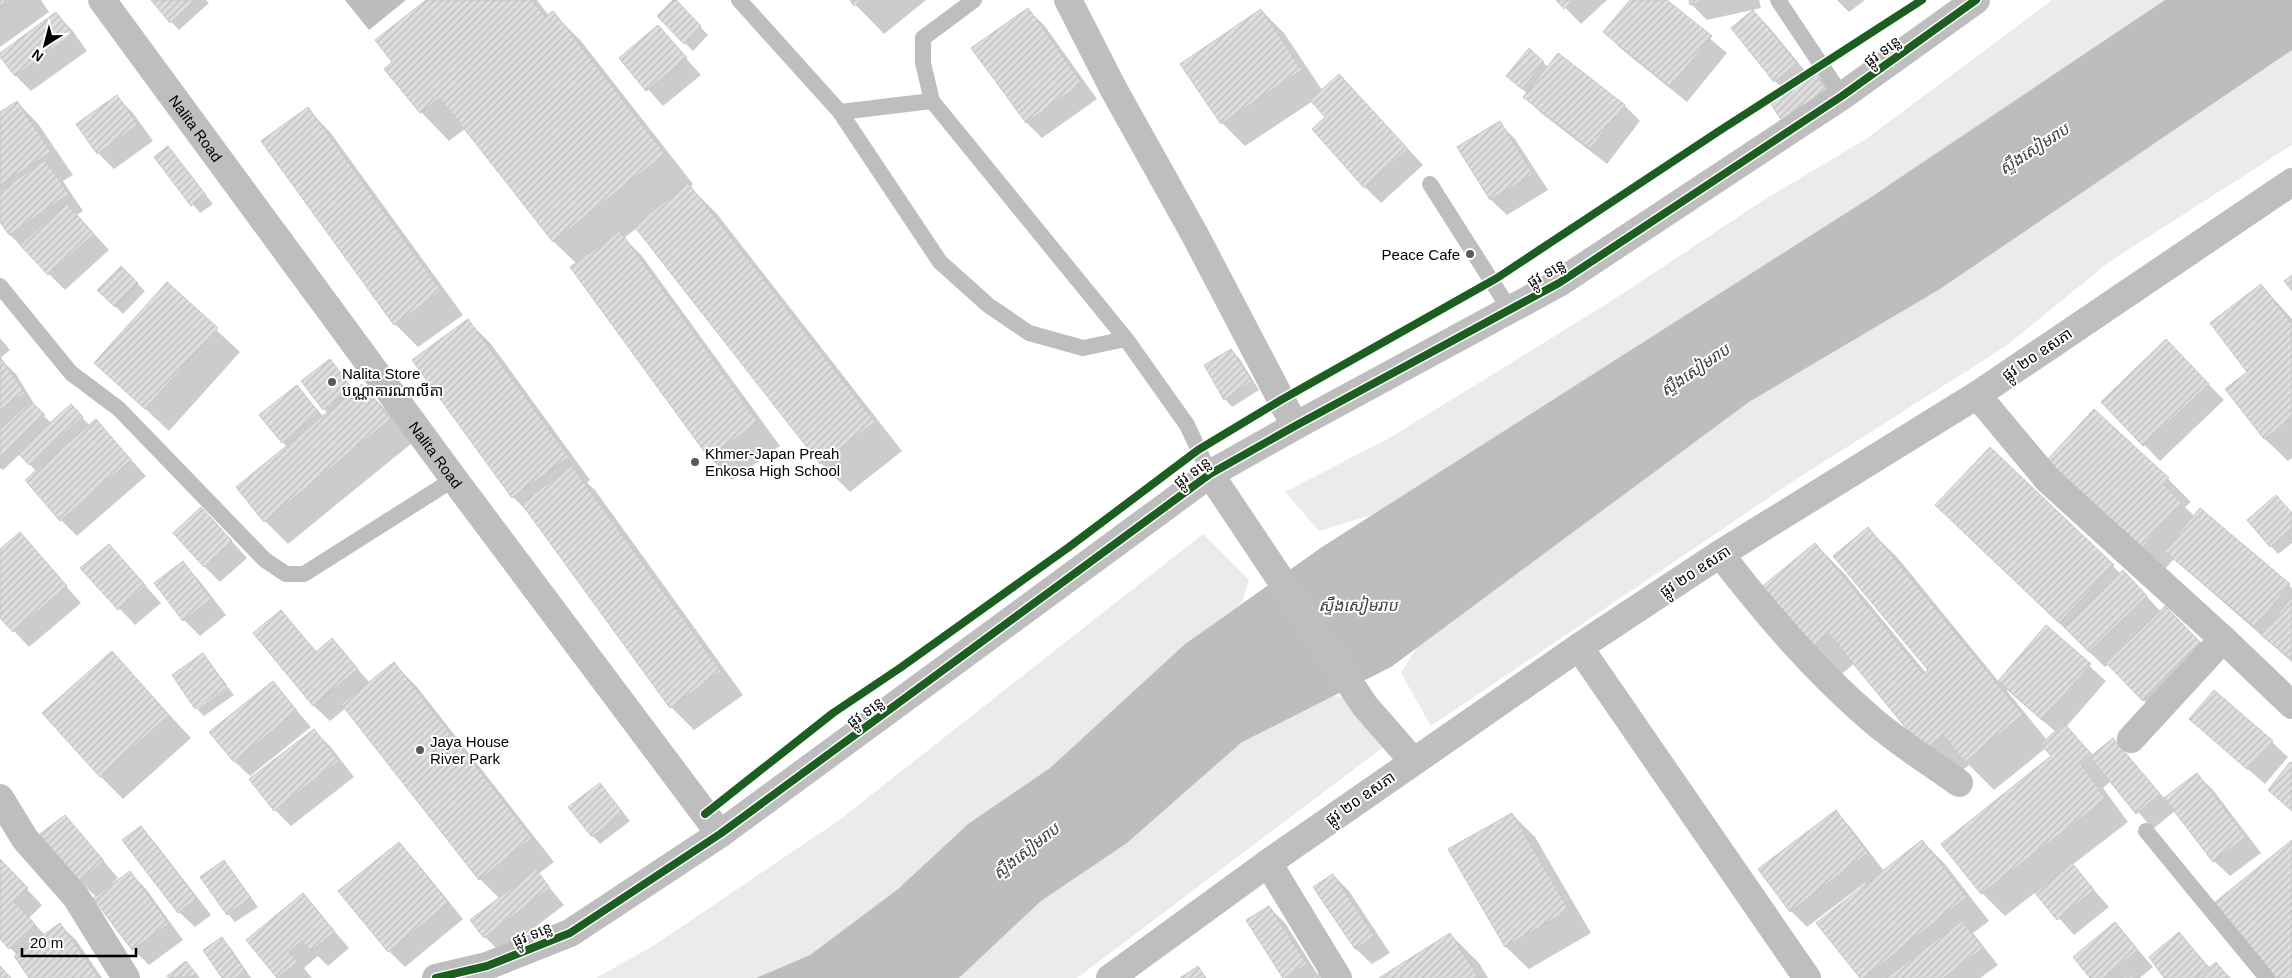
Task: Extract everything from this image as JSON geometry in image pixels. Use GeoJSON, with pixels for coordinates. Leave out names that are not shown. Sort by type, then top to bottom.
{"type":"FeatureCollection","features":[{"type":"Feature","properties":{"kind":"street","name":"Nalita Road"},"geometry":{"type":"LineString","coordinates":[[102,0],[454,479],[720,834]]}},
{"type":"Feature","properties":{"kind":"street"},"geometry":{"type":"LineString","coordinates":[[1068,0],[1114,90],[1195,235],[1295,426]]}},
{"type":"Feature","properties":{"kind":"street","name":"ផ្លូវ ទន្លេ"},"geometry":{"type":"LineString","coordinates":[[436,978],[488,966],[570,933],[720,834],[1210,474],[1559,283],[1842,96],[1976,0]]}},
{"type":"Feature","properties":{"kind":"street","name":"ផ្លូវ ២០ ឧសភា"},"geometry":{"type":"LineString","coordinates":[[1110,978],[1413,761],[1578,647],[1720,554],[1977,395],[2292,182]]}},
{"type":"Feature","properties":{"kind":"street"},"geometry":{"type":"LineString","coordinates":[[1977,395],[2048,480],[2223,639],[2292,705]]}},
{"type":"Feature","properties":{"kind":"street"},"geometry":{"type":"LineString","coordinates":[[1210,474],[1365,706],[1413,761]]}},
{"type":"Feature","properties":{"kind":"street"},"geometry":{"type":"LineString","coordinates":[[1720,554],[1767,614],[1833,683],[1870,718],[1960,783]]}},
{"type":"Feature","properties":{"kind":"street"},"geometry":{"type":"LineString","coordinates":[[2131,739],[2223,639]]}},
{"type":"Feature","properties":{"kind":"street"},"geometry":{"type":"LineString","coordinates":[[1578,647],[1807,978]]}},
{"type":"Feature","properties":{"kind":"street"},"geometry":{"type":"LineString","coordinates":[[0,798],[25,839],[76,897],[126,978]]}},
{"type":"Feature","properties":{"kind":"street"},"geometry":{"type":"LineString","coordinates":[[1268,864],[1338,978]]}},
{"type":"Feature","properties":{"kind":"lane"},"geometry":{"type":"LineString","coordinates":[[739,0],[840,112],[940,262],[988,304],[1029,334],[1082,348],[1126,339]]}},
{"type":"Feature","properties":{"kind":"lane"},"geometry":{"type":"LineString","coordinates":[[974,0],[923,38],[923,63],[932,101],[1126,339],[1187,426],[1210,474]]}},
{"type":"Feature","properties":{"kind":"lane"},"geometry":{"type":"LineString","coordinates":[[1778,0],[1842,96]]}},
{"type":"Feature","properties":{"kind":"lane"},"geometry":{"type":"LineString","coordinates":[[840,112],[932,101]]}},
{"type":"Feature","properties":{"kind":"lane"},"geometry":{"type":"LineString","coordinates":[[1430,184],[1510,310]]}},
{"type":"Feature","properties":{"kind":"lane"},"geometry":{"type":"LineString","coordinates":[[0,286],[71,373],[119,408],[265,560],[286,574],[304,574],[454,479]]}},
{"type":"Feature","properties":{"kind":"lane"},"geometry":{"type":"LineString","coordinates":[[2146,831],[2267,978]]}},
{"type":"Feature","properties":{"kind":"shaded area"},"geometry":{"type":"Polygon","coordinates":[[[2052,0],[2165,0],[1892,183],[1378,513],[1319,531],[1285,492],[1391,437],[1613,300],[1762,201],[1866,139],[2052,0]]]}},
{"type":"Feature","properties":{"kind":"shaded area"},"geometry":{"type":"Polygon","coordinates":[[[2292,50],[2292,145],[2109,262],[2006,346],[1792,482],[1431,726],[1401,673],[1417,647],[1749,402],[1940,289],[2292,50]]]}},
{"type":"Feature","properties":{"kind":"shaded area"},"geometry":{"type":"Polygon","coordinates":[[[1203,534],[1249,580],[1242,603],[1185,644],[1050,768],[968,824],[898,889],[810,955],[756,978],[596,978],[653,946],[838,821],[1203,534]]]}},
{"type":"Feature","properties":{"kind":"shaded area"},"geometry":{"type":"Polygon","coordinates":[[[1333,696],[1351,698],[1382,748],[1077,978],[959,978],[1041,901],[1127,843],[1242,742],[1333,696]]]}},
{"type":"Feature","properties":{"kind":"water"},"geometry":{"type":"Polygon","coordinates":[[[345,0],[406,0],[369,30],[345,0]]]}},
{"type":"Feature","properties":{"kind":"water","name":"ស្ទឹងសៀមរាប"},"geometry":{"type":"Polygon","coordinates":[[[2165,0],[2292,0],[2292,50],[1940,289],[1749,402],[1391,667],[1242,742],[1127,843],[1041,901],[959,978],[756,978],[810,955],[898,889],[968,824],[1050,768],[1185,644],[1322,547],[1871,197],[2165,0]]]}},
{"type":"Feature","properties":{"kind":"building"},"geometry":{"type":"Polygon","coordinates":[[[0,0],[12,0],[0,8],[0,0]]]}},
{"type":"Feature","properties":{"kind":"building"},"geometry":{"type":"Polygon","coordinates":[[[151,0],[196,0],[170,23],[151,0]]]}},
{"type":"Feature","properties":{"kind":"building"},"geometry":{"type":"Polygon","coordinates":[[[426,0],[532,0],[545,17],[553,11],[665,154],[553,242],[440,98],[420,113],[384,69],[392,62],[375,40],[426,0]]]}},
{"type":"Feature","properties":{"kind":"building"},"geometry":{"type":"Polygon","coordinates":[[[673,0],[676,0],[701,26],[684,44],[657,16],[673,0]]]}},
{"type":"Feature","properties":{"kind":"building"},"geometry":{"type":"Polygon","coordinates":[[[850,0],[862,0],[854,6],[850,0]]]}},
{"type":"Feature","properties":{"kind":"building"},"geometry":{"type":"Polygon","coordinates":[[[1556,0],[1574,0],[1564,9],[1556,0]]]}},
{"type":"Feature","properties":{"kind":"building"},"geometry":{"type":"Polygon","coordinates":[[[1630,0],[1667,0],[1712,36],[1670,87],[1603,32],[1630,0]]]}},
{"type":"Feature","properties":{"kind":"building"},"geometry":{"type":"Polygon","coordinates":[[[1689,0],[1712,0],[1690,5],[1689,0]]]}},
{"type":"Feature","properties":{"kind":"building"},"geometry":{"type":"Polygon","coordinates":[[[1028,8],[1082,83],[1026,123],[971,48],[1028,8]]]}},
{"type":"Feature","properties":{"kind":"building"},"geometry":{"type":"Polygon","coordinates":[[[1261,9],[1302,70],[1221,124],[1180,64],[1261,9]]]}},
{"type":"Feature","properties":{"kind":"building"},"geometry":{"type":"Polygon","coordinates":[[[1753,10],[1797,63],[1774,82],[1731,28],[1753,10]]]}},
{"type":"Feature","properties":{"kind":"building"},"geometry":{"type":"Polygon","coordinates":[[[56,12],[73,34],[15,76],[0,57],[0,53],[56,12]]]}},
{"type":"Feature","properties":{"kind":"building"},"geometry":{"type":"Polygon","coordinates":[[[658,25],[687,58],[646,91],[619,58],[658,25]]]}},
{"type":"Feature","properties":{"kind":"building"},"geometry":{"type":"Polygon","coordinates":[[[1529,48],[1544,62],[1522,89],[1506,76],[1529,48]]]}},
{"type":"Feature","properties":{"kind":"building"},"geometry":{"type":"Polygon","coordinates":[[[1558,53],[1625,105],[1590,149],[1523,97],[1558,53]]]}},
{"type":"Feature","properties":{"kind":"building"},"geometry":{"type":"Polygon","coordinates":[[[1815,72],[1828,92],[1782,121],[1769,101],[1815,72]]]}},
{"type":"Feature","properties":{"kind":"building"},"geometry":{"type":"Polygon","coordinates":[[[1339,74],[1408,149],[1364,188],[1312,129],[1325,117],[1310,100],[1339,74]]]}},
{"type":"Feature","properties":{"kind":"building"},"geometry":{"type":"Polygon","coordinates":[[[117,95],[138,125],[97,154],[76,124],[117,95]]]}},
{"type":"Feature","properties":{"kind":"building"},"geometry":{"type":"Polygon","coordinates":[[[17,101],[51,152],[0,185],[0,112],[17,101]]]}},
{"type":"Feature","properties":{"kind":"building"},"geometry":{"type":"Polygon","coordinates":[[[308,107],[441,291],[394,325],[261,141],[308,107]]]}},
{"type":"Feature","properties":{"kind":"building"},"geometry":{"type":"Polygon","coordinates":[[[1500,121],[1533,174],[1490,200],[1457,147],[1500,121]]]}},
{"type":"Feature","properties":{"kind":"building"},"geometry":{"type":"Polygon","coordinates":[[[168,146],[206,195],[191,206],[154,157],[168,146]]]}},
{"type":"Feature","properties":{"kind":"building"},"geometry":{"type":"Polygon","coordinates":[[[45,160],[69,194],[9,235],[0,222],[0,191],[45,160]]]}},
{"type":"Feature","properties":{"kind":"building"},"geometry":{"type":"Polygon","coordinates":[[[688,183],[875,422],[820,464],[634,226],[688,183]]]}},
{"type":"Feature","properties":{"kind":"building"},"geometry":{"type":"Polygon","coordinates":[[[66,203],[94,234],[48,275],[20,245],[66,203]]]}},
{"type":"Feature","properties":{"kind":"building"},"geometry":{"type":"Polygon","coordinates":[[[620,231],[758,422],[709,458],[570,267],[620,231]]]}},
{"type":"Feature","properties":{"kind":"building"},"geometry":{"type":"Polygon","coordinates":[[[121,266],[138,283],[115,307],[97,290],[121,266]]]}},
{"type":"Feature","properties":{"kind":"building"},"geometry":{"type":"Polygon","coordinates":[[[2292,275],[2292,291],[2284,281],[2292,275]]]}},
{"type":"Feature","properties":{"kind":"building"},"geometry":{"type":"Polygon","coordinates":[[[167,282],[218,328],[145,409],[94,363],[167,282]]]}},
{"type":"Feature","properties":{"kind":"building"},"geometry":{"type":"Polygon","coordinates":[[[2261,284],[2292,324],[2292,418],[2264,439],[2225,389],[2247,372],[2210,323],[2261,284]]]}},
{"type":"Feature","properties":{"kind":"building"},"geometry":{"type":"Polygon","coordinates":[[[468,319],[569,457],[512,498],[412,360],[468,319]]]}},
{"type":"Feature","properties":{"kind":"building"},"geometry":{"type":"Polygon","coordinates":[[[2166,339],[2209,384],[2143,446],[2101,402],[2166,339]]]}},
{"type":"Feature","properties":{"kind":"building"},"geometry":{"type":"Polygon","coordinates":[[[1231,349],[1252,381],[1224,400],[1204,365],[1231,349]]]}},
{"type":"Feature","properties":{"kind":"building"},"geometry":{"type":"Polygon","coordinates":[[[0,357],[25,393],[0,410],[0,357]]]}},
{"type":"Feature","properties":{"kind":"building"},"geometry":{"type":"Polygon","coordinates":[[[330,359],[352,388],[323,410],[301,381],[330,359]]]}},
{"type":"Feature","properties":{"kind":"building"},"geometry":{"type":"Polygon","coordinates":[[[362,384],[391,419],[264,522],[236,487],[362,384]]]}},
{"type":"Feature","properties":{"kind":"building"},"geometry":{"type":"Polygon","coordinates":[[[297,385],[319,413],[282,443],[259,415],[297,385]]]}},
{"type":"Feature","properties":{"kind":"building"},"geometry":{"type":"Polygon","coordinates":[[[31,401],[45,415],[0,458],[0,430],[31,401]]]}},
{"type":"Feature","properties":{"kind":"building"},"geometry":{"type":"Polygon","coordinates":[[[71,404],[83,417],[29,465],[17,452],[71,404]]]}},
{"type":"Feature","properties":{"kind":"building"},"geometry":{"type":"Polygon","coordinates":[[[2094,409],[2169,478],[2163,484],[2182,503],[2142,547],[2047,460],[2094,409]]]}},
{"type":"Feature","properties":{"kind":"building"},"geometry":{"type":"Polygon","coordinates":[[[96,419],[131,460],[60,521],[25,480],[96,419]]]}},
{"type":"Feature","properties":{"kind":"building"},"geometry":{"type":"Polygon","coordinates":[[[1990,447],[2114,565],[2059,623],[1935,505],[1990,447]]]}},
{"type":"Feature","properties":{"kind":"building"},"geometry":{"type":"Polygon","coordinates":[[[572,466],[721,671],[670,708],[521,503],[572,466]]]}},
{"type":"Feature","properties":{"kind":"building"},"geometry":{"type":"Polygon","coordinates":[[[2276,495],[2292,513],[2292,528],[2270,547],[2247,520],[2276,495]]]}},
{"type":"Feature","properties":{"kind":"building"},"geometry":{"type":"Polygon","coordinates":[[[201,507],[232,541],[204,567],[173,533],[201,507]]]}},
{"type":"Feature","properties":{"kind":"building"},"geometry":{"type":"Polygon","coordinates":[[[2200,508],[2290,584],[2255,627],[2164,551],[2200,508]]]}},
{"type":"Feature","properties":{"kind":"building"},"geometry":{"type":"Polygon","coordinates":[[[1868,527],[2023,715],[1965,762],[1943,735],[1924,750],[1828,633],[1808,650],[1759,589],[1815,543],[1923,674],[1928,670],[1833,556],[1868,527]]]}},
{"type":"Feature","properties":{"kind":"building"},"geometry":{"type":"Polygon","coordinates":[[[20,532],[67,586],[13,632],[0,618],[0,549],[20,532]]]}},
{"type":"Feature","properties":{"kind":"building"},"geometry":{"type":"Polygon","coordinates":[[[109,544],[146,586],[118,610],[80,568],[109,544]]]}},
{"type":"Feature","properties":{"kind":"building"},"geometry":{"type":"Polygon","coordinates":[[[183,561],[211,599],[183,621],[154,583],[183,561]]]}},
{"type":"Feature","properties":{"kind":"building"},"geometry":{"type":"Polygon","coordinates":[[[2123,570],[2147,596],[2089,652],[2064,627],[2123,570]]]}},
{"type":"Feature","properties":{"kind":"building"},"geometry":{"type":"Polygon","coordinates":[[[2290,599],[2292,600],[2292,660],[2261,635],[2290,599]]]}},
{"type":"Feature","properties":{"kind":"building"},"geometry":{"type":"Polygon","coordinates":[[[2165,606],[2202,644],[2143,701],[2106,663],[2165,606]]]}},
{"type":"Feature","properties":{"kind":"building"},"geometry":{"type":"Polygon","coordinates":[[[281,610],[316,652],[332,638],[358,669],[313,706],[253,633],[281,610]]]}},
{"type":"Feature","properties":{"kind":"building"},"geometry":{"type":"Polygon","coordinates":[[[2046,625],[2091,664],[2042,720],[1998,681],[2046,625]]]}},
{"type":"Feature","properties":{"kind":"building"},"geometry":{"type":"Polygon","coordinates":[[[112,651],[169,715],[100,777],[42,713],[112,651]]]}},
{"type":"Feature","properties":{"kind":"building"},"geometry":{"type":"Polygon","coordinates":[[[203,653],[227,687],[195,709],[172,675],[203,653]]]}},
{"type":"Feature","properties":{"kind":"building","name":"Jaya House River Park"},"geometry":{"type":"Polygon","coordinates":[[[394,662],[532,838],[479,880],[341,704],[394,662]]]}},
{"type":"Feature","properties":{"kind":"building"},"geometry":{"type":"Polygon","coordinates":[[[273,681],[297,711],[234,762],[209,732],[273,681]]]}},
{"type":"Feature","properties":{"kind":"building"},"geometry":{"type":"Polygon","coordinates":[[[2214,690],[2273,741],[2248,770],[2189,719],[2214,690]]]}},
{"type":"Feature","properties":{"kind":"building"},"geometry":{"type":"Polygon","coordinates":[[[2064,723],[2092,755],[2081,764],[2106,799],[1981,894],[1941,844],[2051,756],[2041,744],[2064,723]]]}},
{"type":"Feature","properties":{"kind":"building"},"geometry":{"type":"Polygon","coordinates":[[[314,729],[339,761],[274,811],[249,779],[314,729]]]}},
{"type":"Feature","properties":{"kind":"building"},"geometry":{"type":"Polygon","coordinates":[[[2113,738],[2160,794],[2136,814],[2090,757],[2113,738]]]}},
{"type":"Feature","properties":{"kind":"building"},"geometry":{"type":"Polygon","coordinates":[[[2290,762],[2292,763],[2292,811],[2268,790],[2290,762]]]}},
{"type":"Feature","properties":{"kind":"building"},"geometry":{"type":"Polygon","coordinates":[[[2197,773],[2246,837],[2213,862],[2164,798],[2197,773]]]}},
{"type":"Feature","properties":{"kind":"building"},"geometry":{"type":"Polygon","coordinates":[[[600,783],[623,813],[592,837],[568,807],[600,783]]]}},
{"type":"Feature","properties":{"kind":"building"},"geometry":{"type":"Polygon","coordinates":[[[1836,810],[1868,853],[1790,912],[1758,869],[1836,810]]]}},
{"type":"Feature","properties":{"kind":"building"},"geometry":{"type":"Polygon","coordinates":[[[1512,813],[1569,910],[1505,947],[1448,849],[1512,813]]]}},
{"type":"Feature","properties":{"kind":"building"},"geometry":{"type":"Polygon","coordinates":[[[65,815],[104,861],[79,882],[40,834],[65,815]]]}},
{"type":"Feature","properties":{"kind":"building"},"geometry":{"type":"Polygon","coordinates":[[[141,826],[197,899],[178,913],[122,840],[141,826]]]}},
{"type":"Feature","properties":{"kind":"building"},"geometry":{"type":"Polygon","coordinates":[[[1922,840],[1967,897],[1864,978],[1860,978],[1816,923],[1922,840]]]}},
{"type":"Feature","properties":{"kind":"building"},"geometry":{"type":"Polygon","coordinates":[[[2292,840],[2292,978],[2276,978],[2214,903],[2292,840]]]}},
{"type":"Feature","properties":{"kind":"building"},"geometry":{"type":"Polygon","coordinates":[[[399,842],[449,903],[388,952],[338,891],[399,842]]]}},
{"type":"Feature","properties":{"kind":"building"},"geometry":{"type":"Polygon","coordinates":[[[0,859],[28,888],[14,902],[35,924],[9,949],[0,939],[0,859]]]}},
{"type":"Feature","properties":{"kind":"building"},"geometry":{"type":"Polygon","coordinates":[[[224,860],[251,898],[227,915],[200,877],[224,860]]]}},
{"type":"Feature","properties":{"kind":"building"},"geometry":{"type":"Polygon","coordinates":[[[2072,863],[2094,890],[2057,920],[2035,893],[2072,863]]]}},
{"type":"Feature","properties":{"kind":"building"},"geometry":{"type":"Polygon","coordinates":[[[536,869],[550,888],[484,938],[470,920],[536,869]]]}},
{"type":"Feature","properties":{"kind":"building"},"geometry":{"type":"Polygon","coordinates":[[[130,871],[169,924],[132,950],[93,898],[130,871]]]}},
{"type":"Feature","properties":{"kind":"building"},"geometry":{"type":"Polygon","coordinates":[[[1333,874],[1375,937],[1355,949],[1313,887],[1333,874]]]}},
{"type":"Feature","properties":{"kind":"building"},"geometry":{"type":"Polygon","coordinates":[[[303,893],[335,932],[311,951],[302,941],[289,952],[298,962],[277,978],[246,940],[303,893]]]}},
{"type":"Feature","properties":{"kind":"building"},"geometry":{"type":"Polygon","coordinates":[[[1269,906],[1307,964],[1285,978],[1283,978],[1246,920],[1269,906]]]}},
{"type":"Feature","properties":{"kind":"building"},"geometry":{"type":"Polygon","coordinates":[[[1962,921],[1983,948],[1944,978],[1886,978],[1962,921]]]}},
{"type":"Feature","properties":{"kind":"building"},"geometry":{"type":"Polygon","coordinates":[[[2115,922],[2138,950],[2105,978],[2090,978],[2073,957],[2115,922]]]}},
{"type":"Feature","properties":{"kind":"building"},"geometry":{"type":"Polygon","coordinates":[[[60,923],[99,978],[29,978],[14,956],[60,923]]]}},
{"type":"Feature","properties":{"kind":"building"},"geometry":{"type":"Polygon","coordinates":[[[2179,932],[2209,968],[2196,978],[2164,978],[2149,957],[2179,932]]]}},
{"type":"Feature","properties":{"kind":"building"},"geometry":{"type":"Polygon","coordinates":[[[1450,933],[1479,978],[1379,978],[1450,933]]]}},
{"type":"Feature","properties":{"kind":"building"},"geometry":{"type":"Polygon","coordinates":[[[222,937],[246,973],[239,978],[222,978],[203,950],[222,937]]]}},
{"type":"Feature","properties":{"kind":"building"},"geometry":{"type":"Polygon","coordinates":[[[186,961],[198,976],[169,978],[167,976],[186,961]]]}},
{"type":"Feature","properties":{"kind":"building"},"geometry":{"type":"Polygon","coordinates":[[[2216,962],[2229,978],[2196,978],[2209,968],[2216,962]]]}},
{"type":"Feature","properties":{"kind":"building"},"geometry":{"type":"Polygon","coordinates":[[[0,966],[11,978],[0,978],[0,966]]]}},
{"type":"Feature","properties":{"kind":"building"},"geometry":{"type":"Polygon","coordinates":[[[1198,966],[1206,978],[1180,978],[1198,966]]]}},
{"type":"Feature","properties":{"kind":"building"},"geometry":{"type":"Polygon","coordinates":[[[2130,972],[2135,978],[2122,978],[2130,972]]]}},
{"type":"Feature","properties":{"kind":"building"},"geometry":{"type":"Polygon","coordinates":[[[1319,973],[1323,978],[1312,978],[1319,973]]]}},
{"type":"Feature","properties":{"kind":"cycle path"},"geometry":{"type":"LineString","coordinates":[[705,814],[833,713],[900,668],[1069,547],[1198,450],[1281,400],[1497,278],[1922,0]]}},
{"type":"Feature","properties":{"kind":"cycle path"},"geometry":{"type":"LineString","coordinates":[[436,978],[487,966],[570,933],[720,834],[1210,474],[1559,283],[1842,96],[1976,0]]}},
{"type":"Feature","properties":{"kind":"place","name":"Peace Cafe"},"geometry":{"type":"Point","coordinates":[1470,254]}},
{"type":"Feature","properties":{"kind":"place","name":"Nalita Store បណ្ណាគារណាលីតា"},"geometry":{"type":"Point","coordinates":[332,382]}},
{"type":"Feature","properties":{"kind":"place","name":"Khmer-Japan Preah Enkosa High School"},"geometry":{"type":"Point","coordinates":[695,462]}},
{"type":"Feature","properties":{"kind":"place","name":"Jaya House River Park"},"geometry":{"type":"Point","coordinates":[420,750]}}]}
